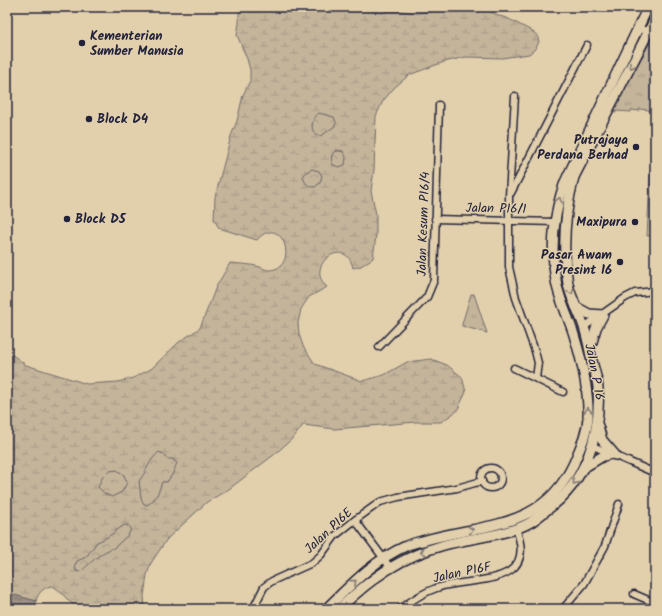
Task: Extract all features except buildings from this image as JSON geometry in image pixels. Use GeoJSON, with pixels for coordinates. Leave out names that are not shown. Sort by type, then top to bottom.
{"type":"FeatureCollection","features":[{"type":"Feature","properties":{"kind":"street","name":"Jalan P 16"},"geometry":{"type":"LineString","coordinates":[[326,609],[354,581],[384,557],[414,544],[441,536],[496,526],[525,516],[552,495],[562,485],[583,444],[588,426],[588,406],[574,335],[557,288],[554,263],[557,210],[565,182],[648,7]]}},
{"type":"Feature","properties":{"kind":"street"},"geometry":{"type":"LineString","coordinates":[[640,26],[654,29]]}},
{"type":"Feature","properties":{"kind":"street","name":"Jalan P 16"},"geometry":{"type":"LineString","coordinates":[[340,609],[354,595],[390,566],[414,555],[444,545],[516,529],[531,522],[556,504],[578,478],[593,446],[598,426],[598,388],[584,327],[568,286],[565,261],[565,229],[571,189],[574,177],[642,46],[654,29]]}},
{"type":"Feature","properties":{"kind":"street"},"geometry":{"type":"LineString","coordinates":[[509,196],[587,45]]}},
{"type":"Feature","properties":{"kind":"street"},"geometry":{"type":"LineString","coordinates":[[515,96],[509,196],[509,267],[516,298],[535,350],[538,363],[536,378]]}},
{"type":"Feature","properties":{"kind":"street","name":"Jalan Kesum P16/4"},"geometry":{"type":"LineString","coordinates":[[379,347],[427,297],[434,280],[439,106]]}},
{"type":"Feature","properties":{"kind":"street","name":"Jalan P16/1"},"geometry":{"type":"LineString","coordinates":[[435,219],[556,222]]}},
{"type":"Feature","properties":{"kind":"street"},"geometry":{"type":"LineString","coordinates":[[557,288],[576,322],[584,327]]}},
{"type":"Feature","properties":{"kind":"street"},"geometry":{"type":"LineString","coordinates":[[583,375],[581,337],[584,327],[625,298],[635,293],[655,291]]}},
{"type":"Feature","properties":{"kind":"street"},"geometry":{"type":"LineString","coordinates":[[576,307],[589,314],[603,315]]}},
{"type":"Feature","properties":{"kind":"street"},"geometry":{"type":"LineString","coordinates":[[590,351],[596,328],[603,315]]}},
{"type":"Feature","properties":{"kind":"street"},"geometry":{"type":"LineString","coordinates":[[514,368],[564,392]]}},
{"type":"Feature","properties":{"kind":"street"},"geometry":{"type":"LineString","coordinates":[[588,426],[593,446]]}},
{"type":"Feature","properties":{"kind":"street"},"geometry":{"type":"LineString","coordinates":[[598,426],[602,440],[613,455]]}},
{"type":"Feature","properties":{"kind":"street"},"geometry":{"type":"LineString","coordinates":[[576,458],[585,449],[593,446],[655,473]]}},
{"type":"Feature","properties":{"kind":"street"},"geometry":{"type":"LineString","coordinates":[[582,468],[593,461],[613,455]]}},
{"type":"Feature","properties":{"kind":"street","name":"Jalan P16E"},"geometry":{"type":"LineString","coordinates":[[253,609],[264,587],[272,581],[312,562],[321,555],[335,536],[380,502],[398,497],[457,488],[482,481]]}},
{"type":"Feature","properties":{"kind":"street"},"geometry":{"type":"LineString","coordinates":[[563,609],[584,584],[605,546],[619,504]]}},
{"type":"Feature","properties":{"kind":"street"},"geometry":{"type":"LineString","coordinates":[[355,520],[390,566]]}},
{"type":"Feature","properties":{"kind":"street","name":"Jalan P16F"},"geometry":{"type":"LineString","coordinates":[[400,609],[413,599],[440,587],[494,578],[509,572],[518,562],[521,552],[521,542],[516,529]]}},
{"type":"Feature","properties":{"kind":"street"},"geometry":{"type":"LineString","coordinates":[[634,594],[655,603]]}},
{"type":"Feature","properties":{"kind":"green space"},"geometry":{"type":"Polygon","coordinates":[[[241,7],[369,7],[375,12],[382,13],[393,10],[417,13],[429,12],[437,9],[477,7],[486,9],[499,16],[507,18],[537,35],[539,42],[535,49],[529,54],[502,58],[466,57],[444,62],[409,75],[394,88],[383,101],[376,116],[374,170],[371,191],[376,214],[376,236],[373,258],[361,266],[353,268],[349,258],[343,254],[335,254],[328,257],[320,270],[321,279],[327,287],[309,297],[301,309],[298,323],[299,334],[303,346],[315,364],[362,381],[384,375],[407,362],[431,359],[447,365],[462,377],[466,392],[457,411],[441,422],[416,422],[335,429],[303,425],[294,437],[275,454],[229,489],[207,502],[167,539],[151,563],[147,575],[144,596],[145,609],[88,609],[73,604],[58,589],[51,586],[41,591],[36,601],[7,593],[7,351],[26,365],[87,384],[118,382],[133,378],[151,369],[179,342],[200,328],[216,287],[230,263],[253,265],[269,270],[279,267],[284,261],[286,252],[284,244],[280,236],[274,232],[266,233],[257,240],[219,228],[214,219],[215,197],[243,95],[250,81],[250,70],[247,59],[237,35],[241,7]],[[319,113],[316,116],[312,126],[317,135],[321,136],[335,126],[336,122],[334,117],[319,113]],[[337,150],[333,153],[331,158],[333,165],[339,167],[345,165],[346,157],[343,151],[337,150]],[[312,169],[306,172],[303,177],[307,185],[315,187],[320,183],[322,176],[319,171],[312,169]],[[159,452],[139,481],[141,498],[143,503],[147,505],[153,501],[157,495],[162,482],[167,482],[172,475],[177,463],[173,459],[167,459],[164,454],[159,452]],[[117,470],[109,471],[102,478],[98,487],[105,494],[112,497],[122,492],[127,483],[124,475],[117,470]],[[124,525],[106,538],[97,542],[86,557],[77,561],[75,565],[76,571],[81,572],[101,554],[114,548],[129,534],[131,528],[128,525],[124,525]]]}},
{"type":"Feature","properties":{"kind":"green space"},"geometry":{"type":"Polygon","coordinates":[[[655,40],[655,112],[639,109],[639,111],[631,110],[631,112],[612,112],[616,102],[650,43],[655,40]]]}},
{"type":"Feature","properties":{"kind":"green space"},"geometry":{"type":"Polygon","coordinates":[[[319,113],[334,117],[337,122],[335,126],[321,136],[314,132],[312,126],[314,119],[319,113]]]}},
{"type":"Feature","properties":{"kind":"green space"},"geometry":{"type":"Polygon","coordinates":[[[655,147],[655,235],[647,236],[650,178],[655,147]]]}},
{"type":"Feature","properties":{"kind":"green space"},"geometry":{"type":"Polygon","coordinates":[[[339,151],[345,153],[347,159],[345,165],[339,167],[333,165],[331,159],[333,153],[339,151]]]}},
{"type":"Feature","properties":{"kind":"green space"},"geometry":{"type":"Polygon","coordinates":[[[312,169],[319,171],[322,176],[320,183],[315,187],[307,185],[303,177],[306,172],[312,169]]]}},
{"type":"Feature","properties":{"kind":"green space"},"geometry":{"type":"Polygon","coordinates":[[[471,294],[474,294],[487,333],[462,326],[471,294]]]}},
{"type":"Feature","properties":{"kind":"green space"},"geometry":{"type":"Polygon","coordinates":[[[159,452],[178,463],[167,482],[162,482],[153,501],[147,505],[143,503],[141,498],[139,481],[150,462],[159,452]]]}},
{"type":"Feature","properties":{"kind":"green space"},"geometry":{"type":"Polygon","coordinates":[[[117,470],[124,475],[127,483],[122,492],[112,497],[105,494],[98,487],[102,478],[109,471],[117,470]]]}},
{"type":"Feature","properties":{"kind":"green space"},"geometry":{"type":"Polygon","coordinates":[[[124,525],[128,525],[131,528],[129,534],[114,548],[101,554],[81,572],[76,571],[75,565],[77,561],[86,557],[97,542],[106,538],[124,525]]]}},
{"type":"Feature","properties":{"kind":"water"},"geometry":{"type":"Polygon","coordinates":[[[7,593],[36,601],[35,609],[7,609],[7,593]]]}},
{"type":"Feature","properties":{"kind":"place","name":"Kementerian Sumber Manusia"},"geometry":{"type":"Point","coordinates":[82,43]}},
{"type":"Feature","properties":{"kind":"place","name":"Block D4"},"geometry":{"type":"Point","coordinates":[89,119]}},
{"type":"Feature","properties":{"kind":"place","name":"Putrajaya Perdana Berhad"},"geometry":{"type":"Point","coordinates":[636,147]}},
{"type":"Feature","properties":{"kind":"place","name":"Block D5"},"geometry":{"type":"Point","coordinates":[67,219]}},
{"type":"Feature","properties":{"kind":"place","name":"Maxipura"},"geometry":{"type":"Point","coordinates":[635,222]}},
{"type":"Feature","properties":{"kind":"place","name":"Pasar Awam Presint 16"},"geometry":{"type":"Point","coordinates":[620,262]}}]}
